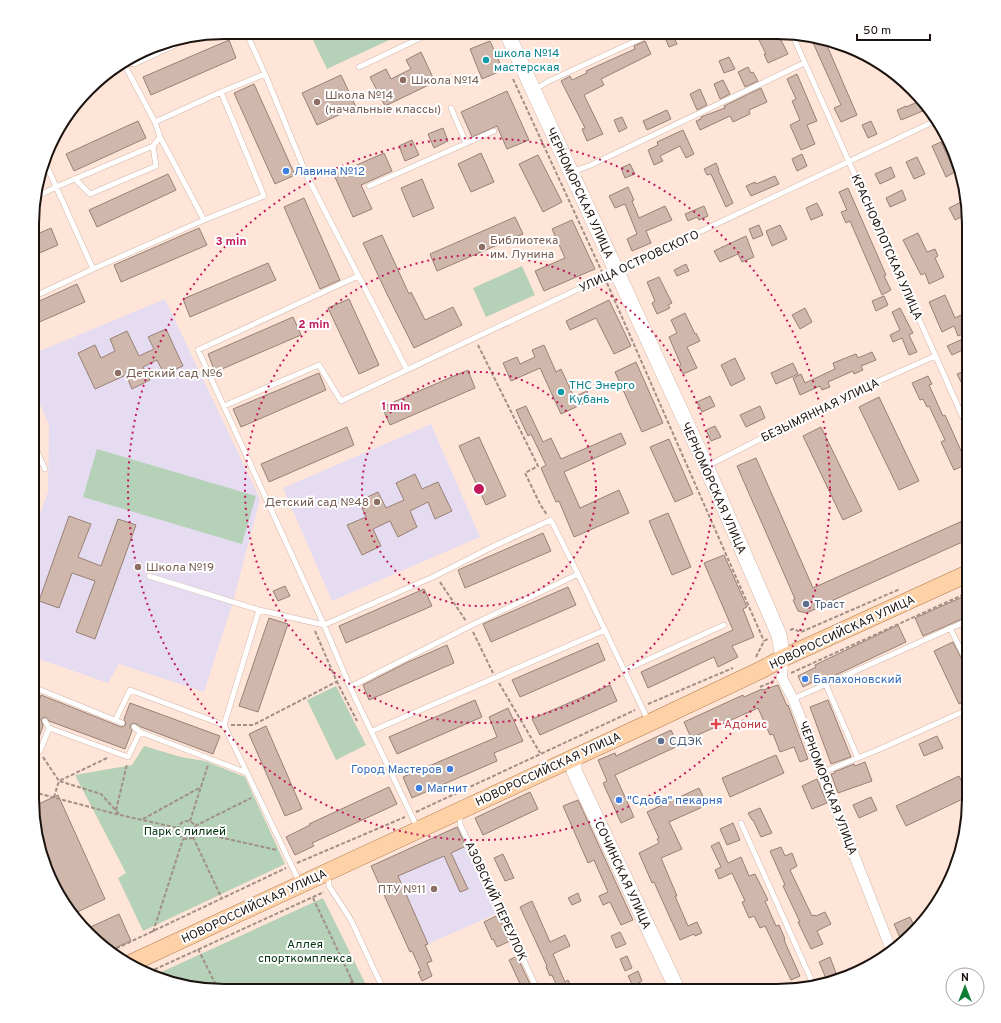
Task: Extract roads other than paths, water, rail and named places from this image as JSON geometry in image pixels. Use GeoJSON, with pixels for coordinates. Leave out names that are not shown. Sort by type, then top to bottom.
{"type":"FeatureCollection","features":[{"type":"Feature","properties":{"kind":"main road","name":"ЧЕРНОМОРСКАЯ УЛИЦА"},"geometry":{"type":"LineString","coordinates":[[510,39],[571,172],[610,274],[706,466],[779,635],[783,658]]}},
{"type":"Feature","properties":{"kind":"main road","name":"НОВОРОССИЙСКАЯ УЛИЦА"},"geometry":{"type":"LineString","coordinates":[[135,961],[761,670],[783,658],[962,576]]}},
{"type":"Feature","properties":{"kind":"main road","name":"СОЧИНСКАЯ УЛИЦА"},"geometry":{"type":"LineString","coordinates":[[574,757],[574,771],[675,984]]}},
{"type":"Feature","properties":{"kind":"street","name":"ЧЕРНОМОРСКАЯ УЛИЦА"},"geometry":{"type":"LineString","coordinates":[[783,658],[782,678],[793,699],[821,774],[890,946]]}},
{"type":"Feature","properties":{"kind":"lane"},"geometry":{"type":"LineString","coordinates":[[249,39],[307,176],[407,370]]}},
{"type":"Feature","properties":{"kind":"lane"},"geometry":{"type":"LineString","coordinates":[[359,67],[418,39]]}},
{"type":"Feature","properties":{"kind":"lane"},"geometry":{"type":"LineString","coordinates":[[533,91],[547,82],[640,39]]}},
{"type":"Feature","properties":{"kind":"lane","name":"КРАСНОФЛОТСКАЯ УЛИЦА"},"geometry":{"type":"LineString","coordinates":[[794,40],[962,416]]}},
{"type":"Feature","properties":{"kind":"lane"},"geometry":{"type":"LineString","coordinates":[[571,172],[591,165],[804,63]]}},
{"type":"Feature","properties":{"kind":"lane"},"geometry":{"type":"LineString","coordinates":[[126,67],[155,122],[160,137],[204,220]]}},
{"type":"Feature","properties":{"kind":"lane"},"geometry":{"type":"LineString","coordinates":[[155,122],[265,74]]}},
{"type":"Feature","properties":{"kind":"lane"},"geometry":{"type":"LineString","coordinates":[[39,294],[204,220],[264,196],[221,92]]}},
{"type":"Feature","properties":{"kind":"lane"},"geometry":{"type":"LineString","coordinates":[[451,108],[466,143]]}},
{"type":"Feature","properties":{"kind":"lane","name":"УЛИЦА ОСТРОВСКОГО"},"geometry":{"type":"LineString","coordinates":[[224,406],[319,365],[341,401],[932,122]]}},
{"type":"Feature","properties":{"kind":"lane"},"geometry":{"type":"LineString","coordinates":[[369,186],[494,131]]}},
{"type":"Feature","properties":{"kind":"lane"},"geometry":{"type":"LineString","coordinates":[[42,194],[153,146],[160,137]]}},
{"type":"Feature","properties":{"kind":"lane"},"geometry":{"type":"LineString","coordinates":[[75,179],[90,194],[156,166],[153,146]]}},
{"type":"Feature","properties":{"kind":"lane"},"geometry":{"type":"LineString","coordinates":[[48,168],[93,269]]}},
{"type":"Feature","properties":{"kind":"lane"},"geometry":{"type":"LineString","coordinates":[[358,276],[198,350],[324,625],[350,687],[418,830]]}},
{"type":"Feature","properties":{"kind":"lane","name":"БЕЗЫМЯННАЯ УЛИЦА"},"geometry":{"type":"LineString","coordinates":[[706,466],[842,397],[935,356]]}},
{"type":"Feature","properties":{"kind":"lane"},"geometry":{"type":"LineString","coordinates":[[39,456],[45,470]]}},
{"type":"Feature","properties":{"kind":"lane"},"geometry":{"type":"LineString","coordinates":[[149,576],[259,610],[324,625],[436,576],[494,546],[550,520],[578,574],[649,722]]}},
{"type":"Feature","properties":{"kind":"lane"},"geometry":{"type":"LineString","coordinates":[[350,687],[470,626],[578,574]]}},
{"type":"Feature","properties":{"kind":"lane"},"geometry":{"type":"LineString","coordinates":[[259,610],[224,725],[300,884]]}},
{"type":"Feature","properties":{"kind":"lane"},"geometry":{"type":"LineString","coordinates":[[793,699],[962,623]]}},
{"type":"Feature","properties":{"kind":"lane"},"geometry":{"type":"LineString","coordinates":[[625,670],[724,625]]}},
{"type":"Feature","properties":{"kind":"lane"},"geometry":{"type":"LineString","coordinates":[[950,628],[962,652]]}},
{"type":"Feature","properties":{"kind":"lane"},"geometry":{"type":"LineString","coordinates":[[372,732],[605,630]]}},
{"type":"Feature","properties":{"kind":"lane"},"geometry":{"type":"LineString","coordinates":[[826,685],[858,758]]}},
{"type":"Feature","properties":{"kind":"lane"},"geometry":{"type":"LineString","coordinates":[[39,689],[116,719],[122,723]]}},
{"type":"Feature","properties":{"kind":"lane"},"geometry":{"type":"LineString","coordinates":[[116,719],[130,690],[224,725]]}},
{"type":"Feature","properties":{"kind":"lane"},"geometry":{"type":"LineString","coordinates":[[821,774],[962,712]]}},
{"type":"Feature","properties":{"kind":"lane"},"geometry":{"type":"LineString","coordinates":[[45,721],[49,728],[128,757],[140,732]]}},
{"type":"Feature","properties":{"kind":"lane"},"geometry":{"type":"LineString","coordinates":[[134,727],[140,732],[247,773]]}},
{"type":"Feature","properties":{"kind":"lane"},"geometry":{"type":"LineString","coordinates":[[39,751],[49,728]]}},
{"type":"Feature","properties":{"kind":"lane","name":"АЗОВСКИЙ ПЕРЕУЛОК"},"geometry":{"type":"LineString","coordinates":[[460,810],[460,824],[535,984]]}},
{"type":"Feature","properties":{"kind":"lane"},"geometry":{"type":"LineString","coordinates":[[741,823],[811,980]]}},
{"type":"Feature","properties":{"kind":"lane"},"geometry":{"type":"LineString","coordinates":[[328,871],[329,886],[351,920],[381,984]]}},
{"type":"Feature","properties":{"kind":"place","name":"школа №14 мастерская"},"geometry":{"type":"Point","coordinates":[486,60]}},
{"type":"Feature","properties":{"kind":"place","name":"Школа №14"},"geometry":{"type":"Point","coordinates":[403,80]}},
{"type":"Feature","properties":{"kind":"place","name":"Школа №14 (начальные классы)"},"geometry":{"type":"Point","coordinates":[317,102]}},
{"type":"Feature","properties":{"kind":"place","name":"Лавина №12"},"geometry":{"type":"Point","coordinates":[286,171]}},
{"type":"Feature","properties":{"kind":"place","name":"Библиотека им. Лунина"},"geometry":{"type":"Point","coordinates":[482,247]}},
{"type":"Feature","properties":{"kind":"place","name":"Детский сад №6"},"geometry":{"type":"Point","coordinates":[118,373]}},
{"type":"Feature","properties":{"kind":"place","name":"ТНС Энерго Кубань"},"geometry":{"type":"Point","coordinates":[561,392]}},
{"type":"Feature","properties":{"kind":"place","name":"Детский сад №48"},"geometry":{"type":"Point","coordinates":[377,502]}},
{"type":"Feature","properties":{"kind":"place","name":"Школа №19"},"geometry":{"type":"Point","coordinates":[138,567]}},
{"type":"Feature","properties":{"kind":"place","name":"Траст"},"geometry":{"type":"Point","coordinates":[806,604]}},
{"type":"Feature","properties":{"kind":"place","name":"Балахоновский"},"geometry":{"type":"Point","coordinates":[805,679]}},
{"type":"Feature","properties":{"kind":"place","name":"Адонис"},"geometry":{"type":"Point","coordinates":[716,724]}},
{"type":"Feature","properties":{"kind":"place","name":"СДЭК"},"geometry":{"type":"Point","coordinates":[661,741]}},
{"type":"Feature","properties":{"kind":"place","name":"Город Мастеров"},"geometry":{"type":"Point","coordinates":[450,769]}},
{"type":"Feature","properties":{"kind":"place","name":"Магнит"},"geometry":{"type":"Point","coordinates":[419,788]}},
{"type":"Feature","properties":{"kind":"place","name":"\"Сдоба\" пекарня"},"geometry":{"type":"Point","coordinates":[619,800]}},
{"type":"Feature","properties":{"kind":"place","name":"ПТУ №11"},"geometry":{"type":"Point","coordinates":[434,889]}},
{"type":"Feature","properties":{"kind":"park label","name":"Парк с лилией"},"geometry":{"type":"Point","coordinates":[185,831]}},
{"type":"Feature","properties":{"kind":"park label","name":"Аллея спорткомплекса"},"geometry":{"type":"Point","coordinates":[305,951]}}]}
